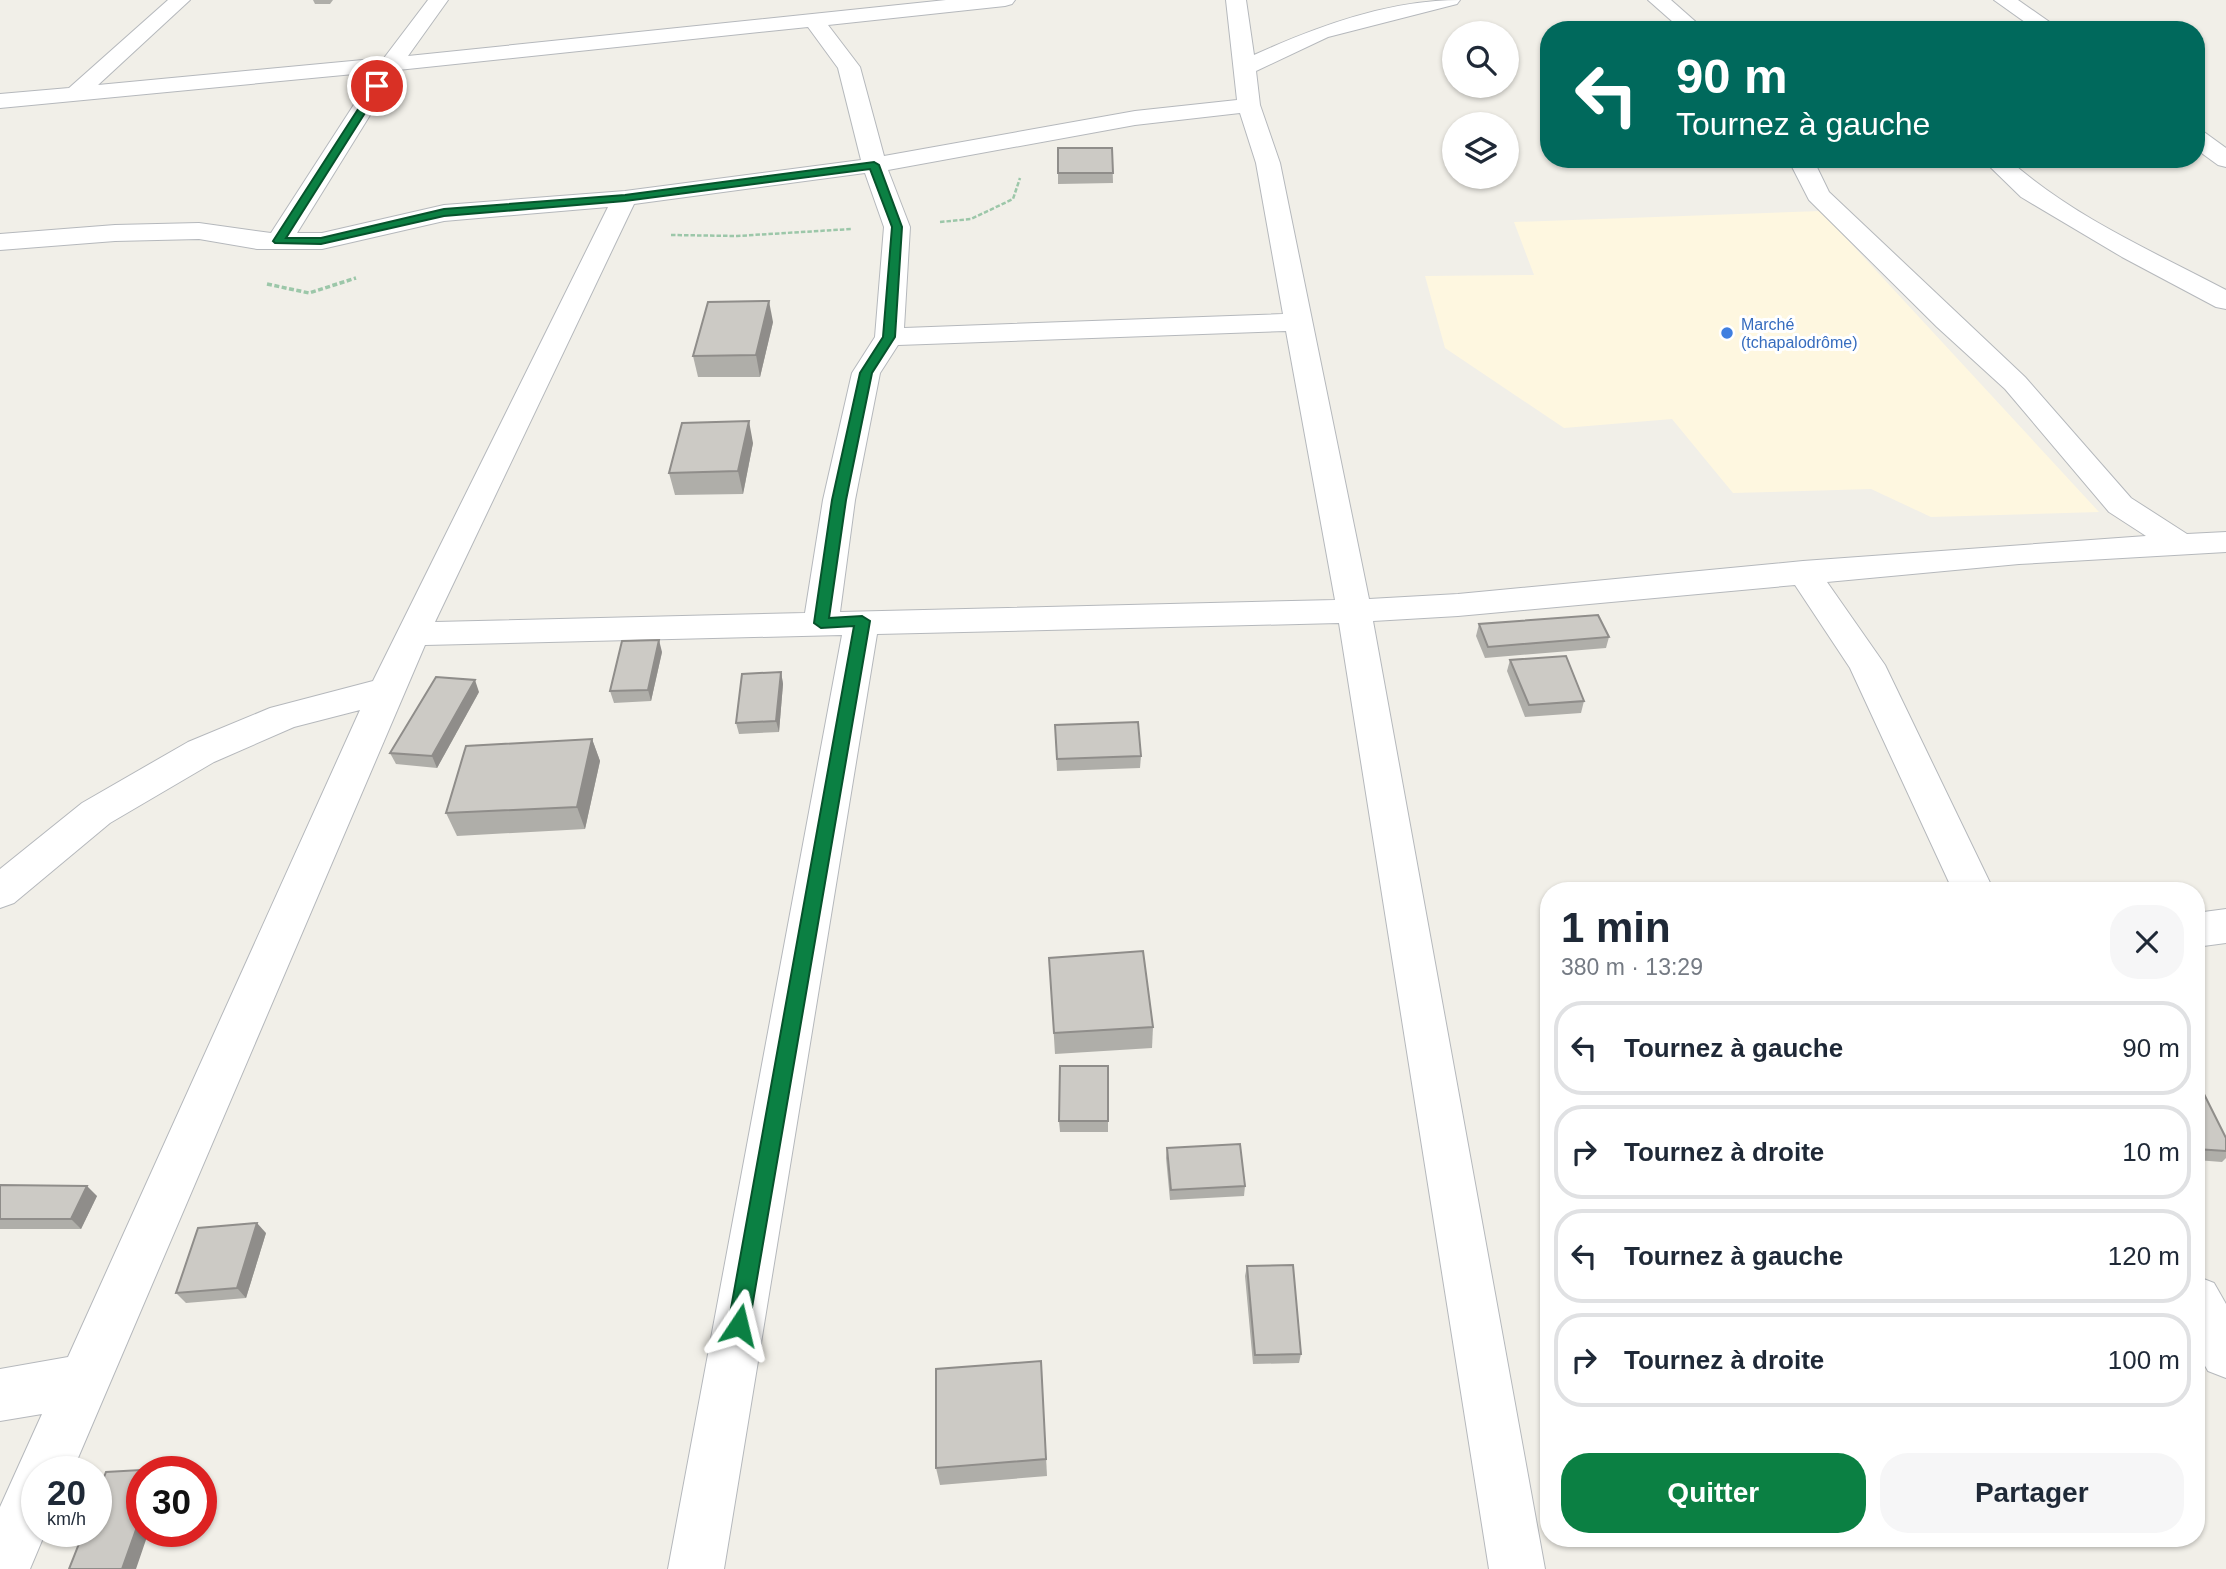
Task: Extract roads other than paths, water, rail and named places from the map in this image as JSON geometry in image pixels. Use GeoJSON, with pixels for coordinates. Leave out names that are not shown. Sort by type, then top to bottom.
{"type":"FeatureCollection","features":[{"type":"Feature","properties":{"kind":"street"},"geometry":{"type":"LineString","coordinates":[[75,94],[180,0]]}},
{"type":"Feature","properties":{"kind":"street"},"geometry":{"type":"LineString","coordinates":[[279,241],[391,64],[438,0]]}},
{"type":"Feature","properties":{"kind":"street"},"geometry":{"type":"LineString","coordinates":[[0,101],[391,64],[1005,0]]}},
{"type":"Feature","properties":{"kind":"street"},"geometry":{"type":"LineString","coordinates":[[1236,0],[1247,67],[1249,105],[1268,163],[1354,611],[1517,1569]]}},
{"type":"Feature","properties":{"kind":"street"},"geometry":{"type":"LineString","coordinates":[[1247,67],[1321,33],[1450,0]]}},
{"type":"Feature","properties":{"kind":"street"},"geometry":{"type":"LineString","coordinates":[[1658,0],[1684,21]]}},
{"type":"Feature","properties":{"kind":"street"},"geometry":{"type":"LineString","coordinates":[[2004,0],[2036,21]]}},
{"type":"Feature","properties":{"kind":"street"},"geometry":{"type":"LineString","coordinates":[[726,8],[737,14],[746,26]]}},
{"type":"Feature","properties":{"kind":"street"},"geometry":{"type":"LineString","coordinates":[[696,1569],[842,622],[839,500],[866,373],[889,337],[897,227],[874,165],[849,67],[814,21]]}},
{"type":"Feature","properties":{"kind":"street"},"geometry":{"type":"LineString","coordinates":[[0,242],[115,233],[200,231],[257,241],[321,241],[444,213],[625,198],[874,165],[1135,118],[1249,105]]}},
{"type":"Feature","properties":{"kind":"street"},"geometry":{"type":"LineString","coordinates":[[2205,144],[2226,159]]}},
{"type":"Feature","properties":{"kind":"street"},"geometry":{"type":"LineString","coordinates":[[1807,168],[1818,195],[2015,383],[2120,505],[2180,544]]}},
{"type":"Feature","properties":{"kind":"street"},"geometry":{"type":"LineString","coordinates":[[2004,168],[2030,192],[2131,251],[2226,301]]}},
{"type":"Feature","properties":{"kind":"street"},"geometry":{"type":"LineString","coordinates":[[51,1456],[411,634],[625,198]]}},
{"type":"Feature","properties":{"kind":"street"},"geometry":{"type":"LineString","coordinates":[[889,337],[1299,322]]}},
{"type":"Feature","properties":{"kind":"street"},"geometry":{"type":"LineString","coordinates":[[411,634],[1354,611],[1458,605],[2019,554],[2226,542]]}},
{"type":"Feature","properties":{"kind":"street"},"geometry":{"type":"LineString","coordinates":[[1803,572],[1867,665],[1970,882]]}},
{"type":"Feature","properties":{"kind":"street"},"geometry":{"type":"LineString","coordinates":[[0,892],[96,813],[201,752],[282,717],[387,690]]}},
{"type":"Feature","properties":{"kind":"street"},"geometry":{"type":"LineString","coordinates":[[2205,929],[2226,926]]}},
{"type":"Feature","properties":{"kind":"street"},"geometry":{"type":"LineString","coordinates":[[2205,1316],[2226,1353]]}},
{"type":"Feature","properties":{"kind":"street"},"geometry":{"type":"LineString","coordinates":[[0,1395],[84,1380]]}},
{"type":"Feature","properties":{"kind":"street"},"geometry":{"type":"LineString","coordinates":[[1,1569],[21,1524]]}},
{"type":"Feature","properties":{"kind":"place","name":"Marché (tchapalodrôme)"},"geometry":{"type":"Point","coordinates":[1727,333]}}]}
